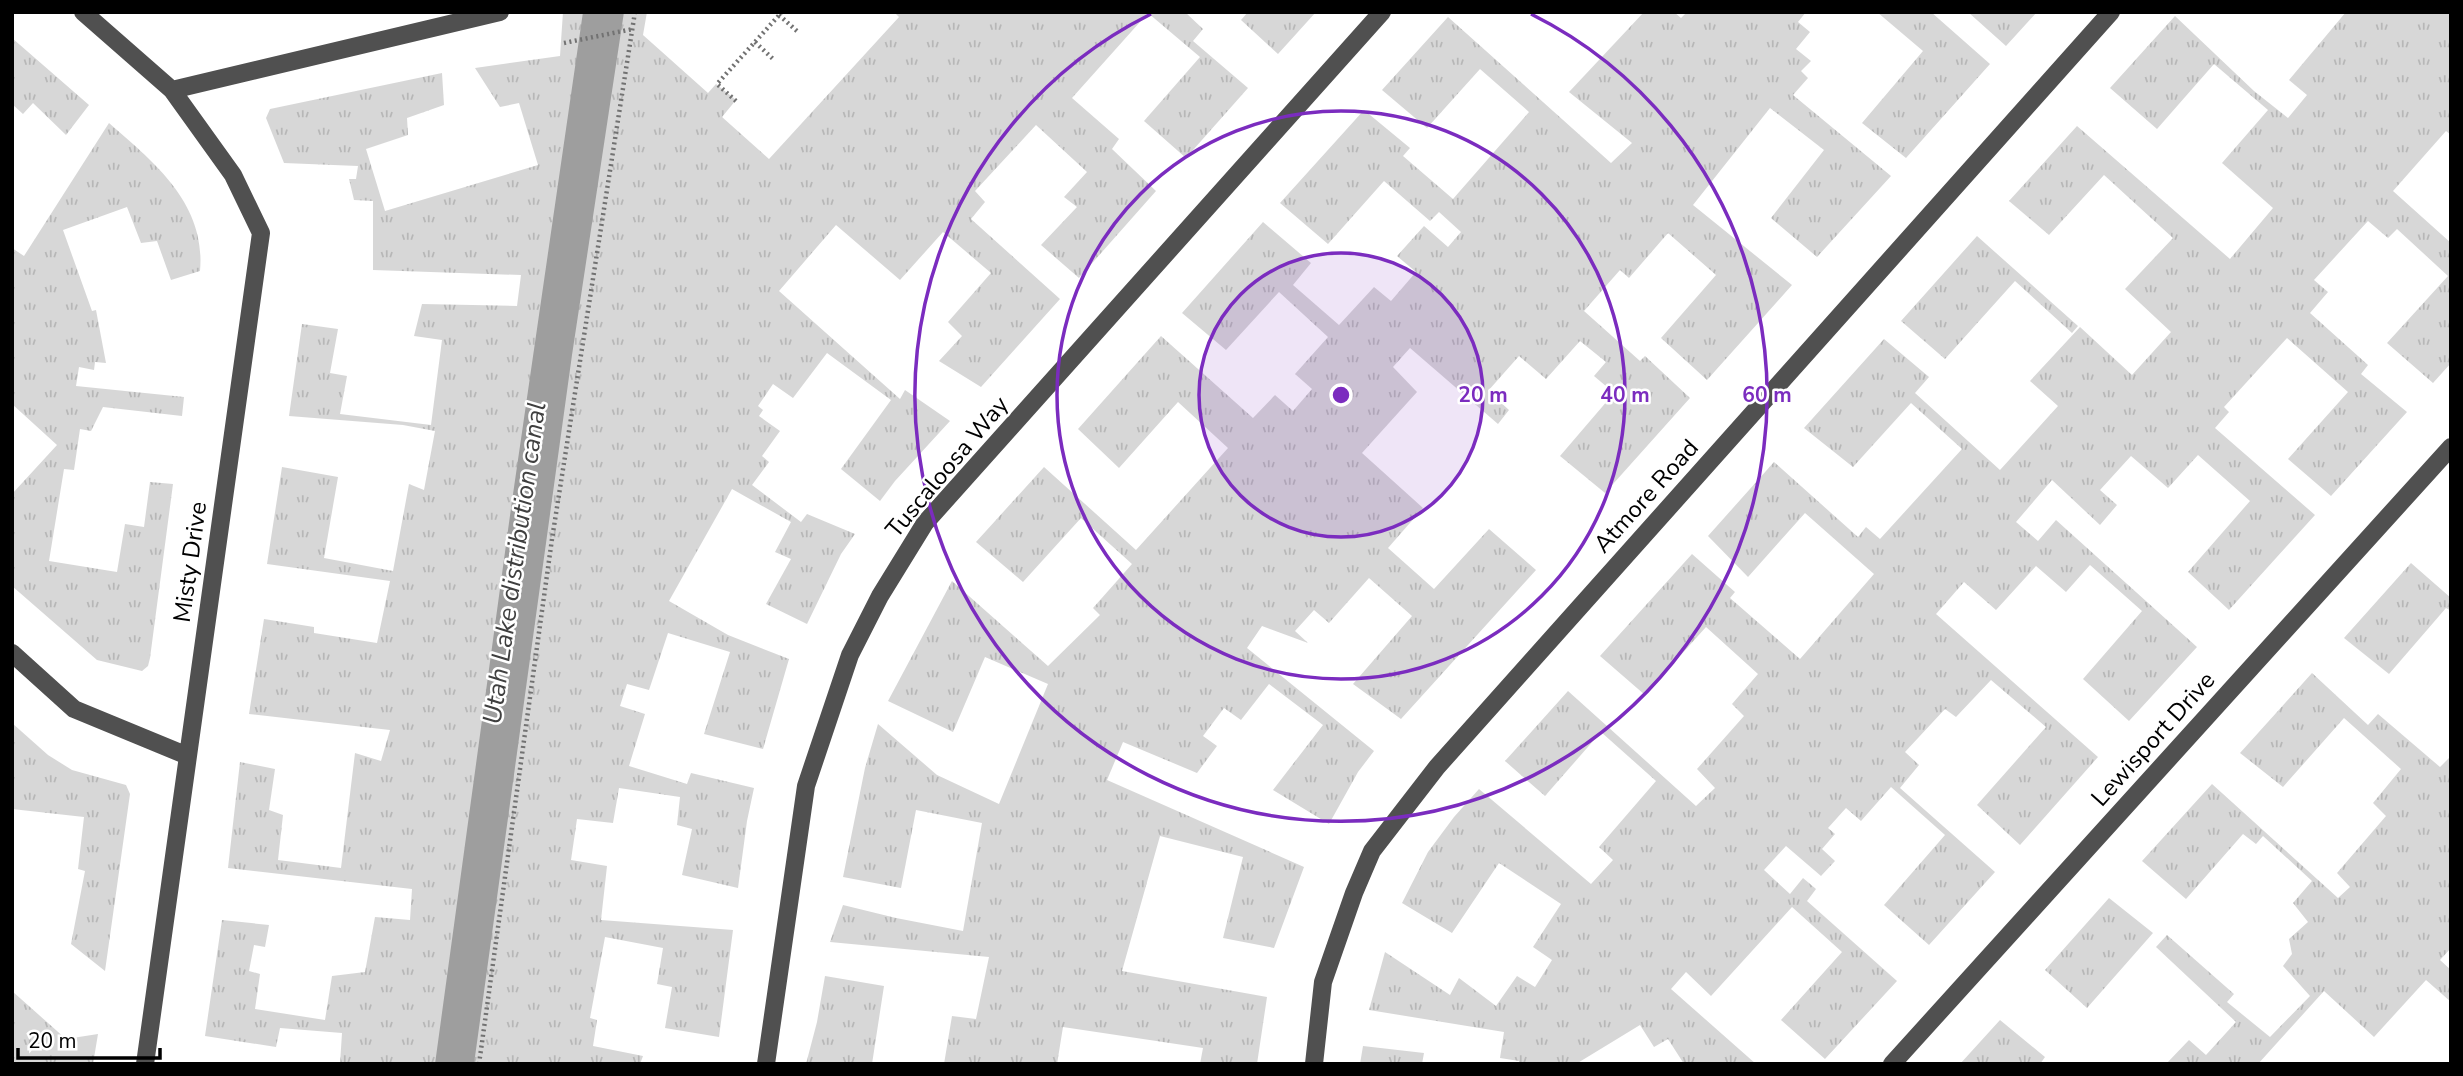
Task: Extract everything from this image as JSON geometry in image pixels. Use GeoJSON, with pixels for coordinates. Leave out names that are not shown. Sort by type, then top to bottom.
{"type":"FeatureCollection","features":[{"type":"Feature","properties":{"kind":"street","name":"Misty Drive"},"geometry":{"type":"LineString","coordinates":[[83,12],[172,90],[233,175],[261,233],[145,1064]]}},
{"type":"Feature","properties":{"kind":"street"},"geometry":{"type":"LineString","coordinates":[[172,90],[500,12]]}},
{"type":"Feature","properties":{"kind":"street","name":"Tuscaloosa Way"},"geometry":{"type":"LineString","coordinates":[[766,1064],[806,786],[850,655],[880,596],[925,523],[1382,12]]}},
{"type":"Feature","properties":{"kind":"street","name":"Atmore Road"},"geometry":{"type":"LineString","coordinates":[[1314,1064],[1323,982],[1354,893],[1372,851],[1437,767],[2111,12]]}},
{"type":"Feature","properties":{"kind":"street","name":"Lewisport Drive"},"geometry":{"type":"LineString","coordinates":[[1892,1064],[2451,447]]}},
{"type":"Feature","properties":{"kind":"street"},"geometry":{"type":"LineString","coordinates":[[12,653],[74,709],[188,756]]}},
{"type":"Feature","properties":{"kind":"path"},"geometry":{"type":"LineString","coordinates":[[479,1064],[552,539],[635,12]]}},
{"type":"Feature","properties":{"kind":"path"},"geometry":{"type":"LineString","coordinates":[[736,101],[718,84],[781,14],[798,32]]}},
{"type":"Feature","properties":{"kind":"path"},"geometry":{"type":"LineString","coordinates":[[564,43],[633,29]]}},
{"type":"Feature","properties":{"kind":"path"},"geometry":{"type":"LineString","coordinates":[[755,43],[774,59]]}},
{"type":"Feature","properties":{"kind":"green space"},"geometry":{"type":"Polygon","coordinates":[[[563,12],[647,12],[643,35],[708,93],[716,84],[736,100],[722,117],[769,159],[899,17],[894,12],[1185,12],[1203,29],[1193,41],[1248,88],[1186,158],[1144,121],[1200,57],[1148,13],[1072,98],[1119,139],[1112,149],[1156,191],[1079,278],[1041,245],[1077,207],[1064,197],[1087,172],[1036,125],[975,191],[985,202],[971,219],[1060,299],[981,387],[939,361],[962,336],[948,322],[991,273],[943,232],[900,280],[836,225],[779,291],[900,399],[905,390],[950,421],[880,501],[841,469],[891,400],[827,353],[793,398],[773,384],[758,406],[763,410],[759,416],[780,431],[762,456],[769,462],[752,485],[801,522],[807,514],[855,534],[841,554],[807,624],[766,604],[791,559],[775,552],[791,522],[732,489],[669,601],[728,635],[789,659],[763,749],[704,734],[730,652],[668,633],[649,690],[627,684],[620,706],[645,714],[629,766],[687,784],[691,773],[754,788],[738,888],[682,875],[692,829],[677,825],[680,797],[619,788],[613,823],[577,819],[571,860],[607,866],[601,920],[733,930],[719,1037],[665,1028],[672,987],[657,984],[663,948],[605,937],[590,1018],[597,1020],[593,1046],[643,1056],[640,1064],[340,1064],[342,1033],[280,1028],[276,1047],[205,1036],[222,920],[269,925],[265,947],[254,945],[249,971],[260,974],[255,1009],[325,1020],[332,976],[365,972],[375,917],[410,920],[412,889],[228,868],[240,762],[275,769],[269,810],[283,815],[278,860],[341,868],[355,753],[381,761],[390,730],[249,714],[264,619],[314,627],[314,633],[377,643],[390,581],[267,564],[282,467],[338,477],[324,558],[393,571],[409,484],[424,490],[435,431],[403,425],[289,416],[302,324],[338,329],[330,373],[347,376],[340,414],[431,425],[442,340],[414,336],[422,304],[517,306],[521,275],[373,270],[373,201],[354,200],[349,179],[356,179],[358,166],[284,163],[266,118],[270,109],[442,73],[444,105],[407,118],[408,135],[366,149],[385,211],[538,165],[519,103],[500,107],[475,68],[560,56],[563,12]]]}},
{"type":"Feature","properties":{"kind":"green space"},"geometry":{"type":"Polygon","coordinates":[[[1248,12],[1316,12],[1278,54],[1241,20],[1248,12]]]}},
{"type":"Feature","properties":{"kind":"green space"},"geometry":{"type":"Polygon","coordinates":[[[1644,12],[1674,12],[1681,18],[1687,12],[1806,12],[1798,22],[1810,32],[1796,49],[1811,61],[1801,71],[1808,78],[1793,95],[1891,176],[1817,257],[1771,218],[1824,150],[1770,108],[1693,205],[1792,285],[1707,380],[1661,338],[1716,275],[1668,233],[1629,278],[1620,270],[1584,311],[1640,361],[1645,356],[1690,398],[1605,493],[1560,456],[1614,393],[1594,376],[1606,362],[1580,341],[1546,379],[1519,356],[1488,391],[1509,410],[1498,424],[1410,348],[1393,367],[1417,392],[1362,453],[1423,508],[1388,548],[1434,589],[1489,529],[1536,570],[1401,719],[1353,684],[1412,616],[1369,578],[1329,623],[1314,610],[1295,631],[1308,643],[1262,626],[1247,648],[1374,751],[1358,772],[1329,824],[1273,790],[1323,725],[1269,684],[1241,720],[1224,708],[1203,736],[1217,746],[1197,773],[1123,742],[1107,780],[1304,867],[1274,948],[1223,938],[1243,857],[1160,836],[1122,971],[1267,997],[1257,1064],[1200,1064],[1203,1048],[1063,1027],[1057,1064],[944,1064],[952,1016],[976,1019],[989,957],[830,942],[843,905],[963,931],[982,823],[916,810],[901,888],[843,877],[865,768],[878,724],[937,775],[999,804],[1048,684],[985,657],[953,732],[888,701],[952,581],[1048,666],[1100,615],[1093,608],[1132,564],[1081,518],[1023,582],[976,542],[1044,467],[1136,550],[1228,448],[1178,402],[1119,468],[1078,429],[1161,336],[1253,418],[1275,395],[1293,411],[1312,389],[1295,374],[1328,337],[1279,292],[1226,350],[1182,313],[1263,222],[1311,263],[1293,285],[1339,325],[1374,287],[1391,301],[1416,272],[1397,256],[1424,226],[1448,247],[1461,232],[1439,212],[1430,221],[1384,181],[1328,244],[1280,203],[1364,110],[1410,148],[1403,156],[1453,199],[1529,112],[1480,69],[1427,128],[1382,90],[1448,17],[1611,163],[1632,143],[1569,92],[1644,12]]]}},
{"type":"Feature","properties":{"kind":"green space"},"geometry":{"type":"Polygon","coordinates":[[[1877,12],[1931,12],[1990,64],[1906,158],[1862,123],[1923,51],[1877,12]]]}},
{"type":"Feature","properties":{"kind":"green space"},"geometry":{"type":"Polygon","coordinates":[[[1968,12],[2037,12],[2006,46],[1968,12]]]}},
{"type":"Feature","properties":{"kind":"green space"},"geometry":{"type":"Polygon","coordinates":[[[2346,12],[2451,12],[2451,135],[2446,131],[2393,191],[2451,243],[2451,363],[2433,383],[2387,343],[2448,276],[2397,229],[2388,238],[2368,221],[2314,280],[2328,292],[2310,313],[2368,365],[2361,374],[2407,412],[2331,496],[2288,459],[2348,392],[2287,338],[2224,407],[2229,412],[2215,428],[2315,515],[2229,610],[2188,572],[2250,501],[2198,455],[2168,488],[2131,456],[2100,490],[2117,505],[2100,525],[2052,480],[2016,522],[2038,541],[2056,520],[2197,647],[2129,721],[2083,679],[2142,611],[2090,565],[2066,592],[2036,566],[1996,610],[1964,582],[1936,614],[2098,757],[2020,845],[1977,805],[2046,727],[1991,680],[1956,717],[1945,709],[1905,752],[1919,765],[1900,788],[1995,872],[1929,945],[1884,905],[1945,835],[1891,787],[1861,821],[1846,808],[1828,828],[1835,834],[1822,849],[1835,861],[1821,876],[1786,846],[1764,870],[1790,894],[1803,878],[1816,889],[1807,901],[1897,981],[1825,1059],[1781,1020],[1842,952],[1792,907],[1711,996],[1686,972],[1671,989],[1756,1064],[1684,1064],[1668,1039],[1654,1047],[1640,1025],[1576,1064],[1519,1064],[1519,1061],[1500,1058],[1504,1032],[1369,1010],[1385,952],[1450,995],[1459,978],[1496,1006],[1517,976],[1535,987],[1552,960],[1533,947],[1561,904],[1499,863],[1452,933],[1402,903],[1428,852],[1479,789],[1591,884],[1613,860],[1599,847],[1656,781],[1601,732],[1545,796],[1505,761],[1568,691],[1696,806],[1715,788],[1697,769],[1744,716],[1732,704],[1758,674],[1706,627],[1645,695],[1600,656],[1692,554],[1735,592],[1730,598],[1800,659],[1874,574],[1805,513],[1748,577],[1708,536],[1774,462],[1858,537],[1866,527],[1880,539],[1962,449],[1911,403],[1853,467],[1804,428],[1884,339],[1929,377],[1915,393],[2000,470],[2058,406],[2030,381],[2080,327],[2132,375],[2171,332],[2125,289],[2173,238],[2104,175],[2049,235],[2009,201],[2077,126],[2230,259],[2273,208],[2222,163],[2268,110],[2214,64],[2157,129],[2110,88],[2175,16],[2254,91],[2288,118],[2307,95],[2289,80],[2346,12]]]}},
{"type":"Feature","properties":{"kind":"green space"},"geometry":{"type":"Polygon","coordinates":[[[12,38],[89,105],[66,135],[33,103],[23,114],[12,104],[12,38]]]}},
{"type":"Feature","properties":{"kind":"green space"},"geometry":{"type":"Polygon","coordinates":[[[109,123],[160,170],[186,205],[195,225],[200,247],[200,271],[171,280],[157,241],[141,243],[127,207],[63,230],[92,311],[96,310],[106,363],[95,362],[94,370],[79,367],[76,386],[184,397],[182,416],[103,407],[91,431],[80,429],[74,470],[64,469],[49,561],[117,572],[125,524],[144,527],[150,482],[173,484],[150,658],[148,666],[142,671],[97,660],[12,586],[12,494],[57,445],[12,404],[12,248],[24,256],[109,123]]]}},
{"type":"Feature","properties":{"kind":"green space"},"geometry":{"type":"Polygon","coordinates":[[[1977,236],[2078,326],[2072,333],[2015,281],[1945,359],[1901,321],[1977,236]]]}},
{"type":"Feature","properties":{"kind":"green space"},"geometry":{"type":"Polygon","coordinates":[[[2411,563],[2451,598],[2451,611],[2446,608],[2389,674],[2344,638],[2411,563]]]}},
{"type":"Feature","properties":{"kind":"green space"},"geometry":{"type":"Polygon","coordinates":[[[2312,673],[2368,725],[2378,714],[2440,767],[2451,756],[2451,948],[2440,960],[2451,970],[2451,1002],[2426,980],[2374,1037],[2324,991],[2258,1064],[2166,1064],[2189,1040],[2206,1055],[2236,1022],[2156,947],[2167,935],[2234,994],[2227,1002],[2270,1037],[2310,996],[2283,966],[2292,954],[2289,939],[2308,922],[2293,903],[2312,881],[2263,836],[2256,844],[2243,834],[2186,899],[2142,861],[2212,784],[2338,898],[2350,887],[2337,873],[2386,816],[2373,803],[2401,769],[2344,718],[2283,787],[2240,753],[2312,673]]]}},
{"type":"Feature","properties":{"kind":"green space"},"geometry":{"type":"Polygon","coordinates":[[[12,723],[48,755],[72,770],[126,785],[130,794],[105,971],[71,944],[85,871],[78,869],[84,817],[12,809],[12,723]]]}},
{"type":"Feature","properties":{"kind":"green space"},"geometry":{"type":"Polygon","coordinates":[[[2109,898],[2153,933],[2087,1008],[2045,970],[2109,898]]]}},
{"type":"Feature","properties":{"kind":"green space"},"geometry":{"type":"Polygon","coordinates":[[[825,976],[884,986],[872,1064],[806,1064],[825,976]]]}},
{"type":"Feature","properties":{"kind":"green space"},"geometry":{"type":"Polygon","coordinates":[[[12,991],[66,1039],[98,1034],[93,1064],[12,1064],[12,991]]]}},
{"type":"Feature","properties":{"kind":"green space"},"geometry":{"type":"Polygon","coordinates":[[[2000,1020],[2045,1057],[2040,1064],[1960,1064],[2000,1020]]]}},
{"type":"Feature","properties":{"kind":"green space"},"geometry":{"type":"Polygon","coordinates":[[[1363,1046],[1424,1053],[1422,1064],[1360,1064],[1363,1046]]]}},
{"type":"Feature","properties":{"kind":"water","name":"Utah Lake distribution canal"},"geometry":{"type":"Polygon","coordinates":[[[583,12],[624,12],[572,355],[474,1064],[435,1064],[512,501],[583,12]]]}}]}
